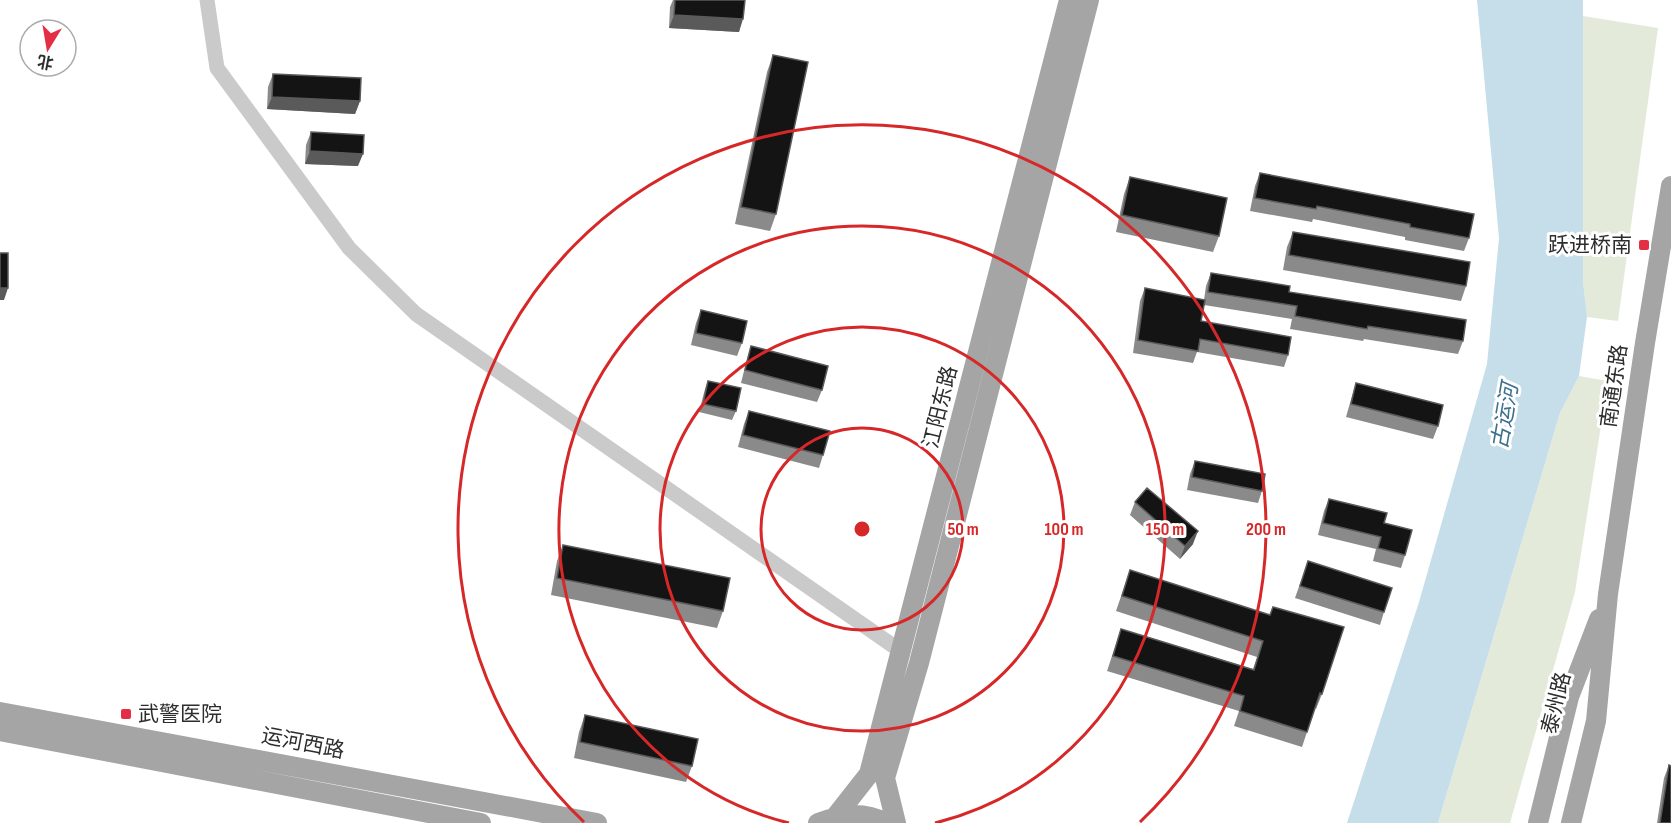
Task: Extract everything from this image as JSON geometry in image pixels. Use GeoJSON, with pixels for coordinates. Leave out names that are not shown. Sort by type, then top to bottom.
{"type":"FeatureCollection","features":[{"type":"Feature","properties":{"kind":"main road","name":"江阳东路"},"geometry":{"type":"LineString","coordinates":[[827,819],[869,774],[1069,0]]}},
{"type":"Feature","properties":{"kind":"main road","name":"江阳东路"},"geometry":{"type":"LineString","coordinates":[[896,823],[885,778],[919,663],[1089,0]]}},
{"type":"Feature","properties":{"kind":"main road","name":"南通东路"},"geometry":{"type":"LineString","coordinates":[[1571,823],[1596,721],[1608,594],[1671,186]]}},
{"type":"Feature","properties":{"kind":"main road","name":"南通东路"},"geometry":{"type":"LineString","coordinates":[[1538,823],[1569,697],[1608,594]]}},
{"type":"Feature","properties":{"kind":"main road","name":"泰州路"},"geometry":{"type":"LineString","coordinates":[[1551,823],[1608,594]]}},
{"type":"Feature","properties":{"kind":"main road","name":"运河西路"},"geometry":{"type":"LineString","coordinates":[[0,712],[597,823]]}},
{"type":"Feature","properties":{"kind":"main road","name":"运河西路"},"geometry":{"type":"LineString","coordinates":[[0,731],[481,823]]}},
{"type":"Feature","properties":{"kind":"main road"},"geometry":{"type":"LineString","coordinates":[[827,819],[856,814],[876,818],[886,823]]}},
{"type":"Feature","properties":{"kind":"street"},"geometry":{"type":"LineString","coordinates":[[207,0],[217,68],[349,248],[416,314],[902,652]]}},
{"type":"Feature","properties":{"kind":"green space"},"geometry":{"type":"Polygon","coordinates":[[[1583,16],[1658,28],[1618,321],[1587,317],[1583,281],[1583,16]]]}},
{"type":"Feature","properties":{"kind":"green space"},"geometry":{"type":"Polygon","coordinates":[[[1579,376],[1608,381],[1575,592],[1510,823],[1438,823],[1560,413],[1579,376]]]}},
{"type":"Feature","properties":{"kind":"water","name":"古运河"},"geometry":{"type":"Polygon","coordinates":[[[1477,0],[1583,0],[1583,281],[1587,317],[1579,376],[1560,413],[1438,823],[1347,823],[1419,602],[1487,364],[1499,238],[1477,0]]]}},
{"type":"Feature","properties":{"kind":"building"},"geometry":{"type":"Polygon","coordinates":[[[675,0],[745,0],[743,19],[674,15],[675,0]]]}},
{"type":"Feature","properties":{"kind":"building"},"geometry":{"type":"Polygon","coordinates":[[[773,55],[808,62],[776,214],[741,207],[773,55]]]}},
{"type":"Feature","properties":{"kind":"building"},"geometry":{"type":"Polygon","coordinates":[[[273,74],[361,78],[360,101],[272,97],[273,74]]]}},
{"type":"Feature","properties":{"kind":"building"},"geometry":{"type":"Polygon","coordinates":[[[311,132],[364,135],[363,154],[310,151],[311,132]]]}},
{"type":"Feature","properties":{"kind":"building"},"geometry":{"type":"Polygon","coordinates":[[[1260,173],[1474,214],[1469,238],[1317,206],[1316,209],[1255,198],[1260,173]]]}},
{"type":"Feature","properties":{"kind":"building"},"geometry":{"type":"Polygon","coordinates":[[[1130,177],[1227,198],[1219,236],[1122,215],[1130,177]]]}},
{"type":"Feature","properties":{"kind":"building"},"geometry":{"type":"Polygon","coordinates":[[[1293,232],[1470,262],[1466,286],[1289,255],[1293,232]]]}},
{"type":"Feature","properties":{"kind":"building"},"geometry":{"type":"Polygon","coordinates":[[[0,253],[8,253],[8,288],[0,288],[0,253]]]}},
{"type":"Feature","properties":{"kind":"building"},"geometry":{"type":"Polygon","coordinates":[[[1211,273],[1290,286],[1289,292],[1466,320],[1463,341],[1368,326],[1367,329],[1295,316],[1297,306],[1208,292],[1211,273]]]}},
{"type":"Feature","properties":{"kind":"building"},"geometry":{"type":"Polygon","coordinates":[[[1145,288],[1205,300],[1201,321],[1291,337],[1288,355],[1200,339],[1198,351],[1138,340],[1145,288]]]}},
{"type":"Feature","properties":{"kind":"building"},"geometry":{"type":"Polygon","coordinates":[[[701,310],[747,321],[742,343],[696,333],[701,310]]]}},
{"type":"Feature","properties":{"kind":"building"},"geometry":{"type":"Polygon","coordinates":[[[751,346],[828,366],[822,390],[745,370],[751,346]]]}},
{"type":"Feature","properties":{"kind":"building"},"geometry":{"type":"Polygon","coordinates":[[[708,381],[741,388],[736,411],[703,404],[708,381]]]}},
{"type":"Feature","properties":{"kind":"building"},"geometry":{"type":"Polygon","coordinates":[[[1356,383],[1443,405],[1438,426],[1351,404],[1356,383]]]}},
{"type":"Feature","properties":{"kind":"building"},"geometry":{"type":"Polygon","coordinates":[[[749,411],[830,431],[823,455],[743,435],[749,411]]]}},
{"type":"Feature","properties":{"kind":"building"},"geometry":{"type":"Polygon","coordinates":[[[1195,461],[1265,474],[1262,491],[1192,477],[1195,461]]]}},
{"type":"Feature","properties":{"kind":"building"},"geometry":{"type":"Polygon","coordinates":[[[1147,488],[1198,531],[1185,546],[1135,502],[1147,488]]]}},
{"type":"Feature","properties":{"kind":"building"},"geometry":{"type":"Polygon","coordinates":[[[1329,499],[1387,513],[1384,523],[1412,530],[1405,555],[1378,548],[1381,537],[1323,523],[1329,499]]]}},
{"type":"Feature","properties":{"kind":"building"},"geometry":{"type":"Polygon","coordinates":[[[563,545],[730,578],[723,611],[557,578],[563,545]]]}},
{"type":"Feature","properties":{"kind":"building"},"geometry":{"type":"Polygon","coordinates":[[[1308,561],[1392,588],[1384,612],[1300,586],[1308,561]]]}},
{"type":"Feature","properties":{"kind":"building"},"geometry":{"type":"Polygon","coordinates":[[[1130,570],[1270,615],[1273,607],[1344,627],[1307,732],[1240,711],[1244,696],[1113,656],[1121,629],[1254,670],[1263,641],[1122,596],[1130,570]]]}},
{"type":"Feature","properties":{"kind":"building"},"geometry":{"type":"Polygon","coordinates":[[[585,715],[698,739],[692,766],[580,742],[585,715]]]}},
{"type":"Feature","properties":{"kind":"building"},"geometry":{"type":"Polygon","coordinates":[[[1669,765],[1671,766],[1671,823],[1660,823],[1669,765]]]}},
{"type":"Feature","properties":{"kind":"place","name":"跃进桥南"},"geometry":{"type":"Point","coordinates":[1644,245]}},
{"type":"Feature","properties":{"kind":"place","name":"武警医院"},"geometry":{"type":"Point","coordinates":[126,714]}}]}
